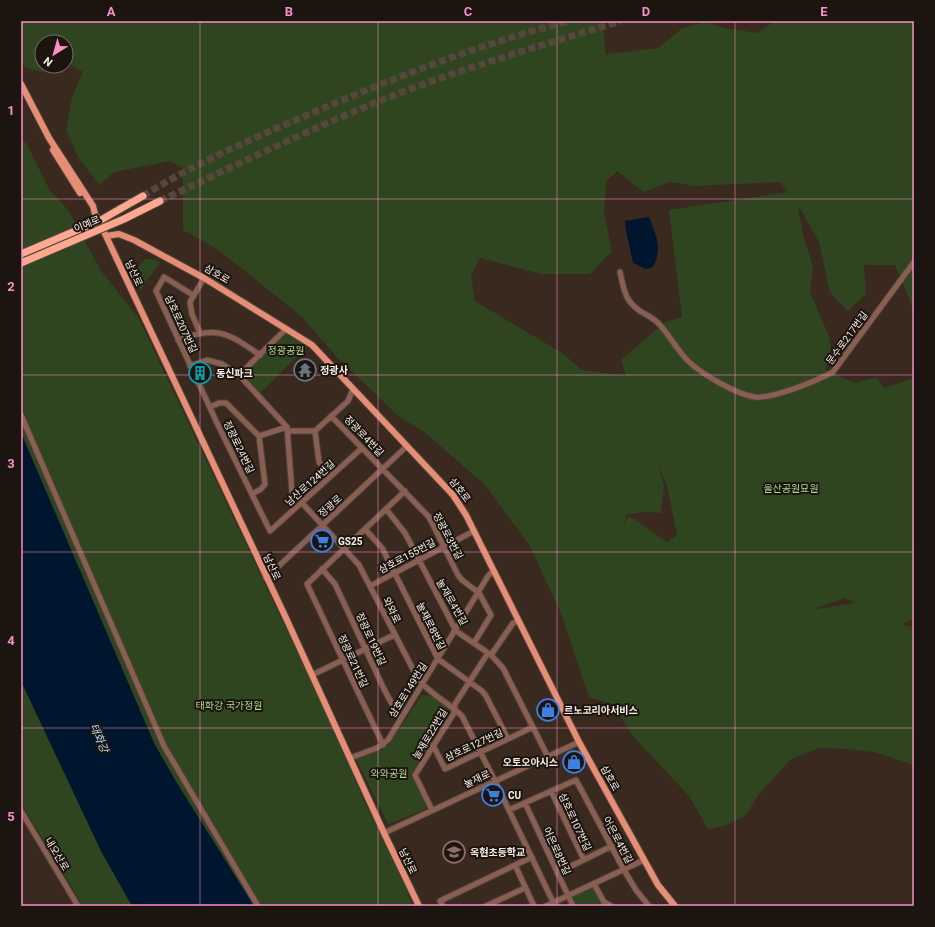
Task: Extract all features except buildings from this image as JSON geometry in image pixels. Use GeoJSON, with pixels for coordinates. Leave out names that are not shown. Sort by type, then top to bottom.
{"type":"FeatureCollection","features":[{"type":"Feature","properties":{"kind":"highway","name":"이예로"},"geometry":{"type":"LineString","coordinates":[[21,254],[101,220],[143,196]]}},
{"type":"Feature","properties":{"kind":"highway","name":"이예로"},"geometry":{"type":"LineString","coordinates":[[21,263],[124,219],[160,201]]}},
{"type":"Feature","properties":{"kind":"main road"},"geometry":{"type":"LineString","coordinates":[[21,84],[49,138],[93,206],[95,214],[106,236]]}},
{"type":"Feature","properties":{"kind":"main road"},"geometry":{"type":"LineString","coordinates":[[21,92],[58,159],[95,214]]}},
{"type":"Feature","properties":{"kind":"main road","name":"삼호로"},"geometry":{"type":"LineString","coordinates":[[106,236],[119,234],[134,240],[204,278],[286,328],[312,346],[453,495],[466,515],[579,742],[658,885],[675,906]]}},
{"type":"Feature","properties":{"kind":"main road","name":"남산로"},"geometry":{"type":"LineString","coordinates":[[106,236],[419,906]]}},
{"type":"Feature","properties":{"kind":"street","name":"문수로217번길"},"geometry":{"type":"LineString","coordinates":[[620,272],[625,294],[630,303],[641,312],[652,317],[687,360],[701,372],[737,391],[754,397],[770,396],[821,379],[833,372],[914,262]]}},
{"type":"Feature","properties":{"kind":"street","name":"삼호로207번길"},"geometry":{"type":"LineString","coordinates":[[190,366],[156,291],[164,277],[193,295],[189,306],[200,333]]}},
{"type":"Feature","properties":{"kind":"street"},"geometry":{"type":"LineString","coordinates":[[193,295],[204,278]]}},
{"type":"Feature","properties":{"kind":"street"},"geometry":{"type":"LineString","coordinates":[[239,375],[286,328]]}},
{"type":"Feature","properties":{"kind":"street"},"geometry":{"type":"LineString","coordinates":[[178,340],[200,333],[214,332],[226,334],[260,355]]}},
{"type":"Feature","properties":{"kind":"street"},"geometry":{"type":"LineString","coordinates":[[190,366],[207,360],[215,361],[239,375],[287,429]]}},
{"type":"Feature","properties":{"kind":"street","name":"정광로24번길"},"geometry":{"type":"LineString","coordinates":[[190,366],[270,531]]}},
{"type":"Feature","properties":{"kind":"street"},"geometry":{"type":"LineString","coordinates":[[331,416],[348,401],[353,389]]}},
{"type":"Feature","properties":{"kind":"street","name":"정광로24번길"},"geometry":{"type":"LineString","coordinates":[[210,407],[219,403],[226,403],[260,436],[265,484],[261,489],[252,494]]}},
{"type":"Feature","properties":{"kind":"street"},"geometry":{"type":"LineString","coordinates":[[21,415],[164,746],[258,906]]}},
{"type":"Feature","properties":{"kind":"street","name":"정광로4번길"},"geometry":{"type":"LineString","coordinates":[[315,431],[331,416],[383,469]]}},
{"type":"Feature","properties":{"kind":"street"},"geometry":{"type":"LineString","coordinates":[[260,436],[287,429],[315,431],[319,462],[331,476]]}},
{"type":"Feature","properties":{"kind":"street","name":"와와로"},"geometry":{"type":"LineString","coordinates":[[287,429],[292,492],[359,565],[394,635],[422,685],[455,709],[464,718],[496,781],[554,904]]}},
{"type":"Feature","properties":{"kind":"street","name":"정광로"},"geometry":{"type":"LineString","coordinates":[[266,578],[407,446]]}},
{"type":"Feature","properties":{"kind":"street","name":"남산로124번길"},"geometry":{"type":"LineString","coordinates":[[270,531],[362,448]]}},
{"type":"Feature","properties":{"kind":"street","name":"정광로3번길"},"geometry":{"type":"LineString","coordinates":[[383,469],[429,517],[462,580],[479,593]]}},
{"type":"Feature","properties":{"kind":"street"},"geometry":{"type":"LineString","coordinates":[[322,569],[405,492]]}},
{"type":"Feature","properties":{"kind":"street","name":"눌재로4번길"},"geometry":{"type":"LineString","coordinates":[[386,509],[405,533],[418,561],[456,631],[490,654],[503,668],[548,756]]}},
{"type":"Feature","properties":{"kind":"street","name":"눌재로8번길"},"geometry":{"type":"LineString","coordinates":[[365,529],[382,548],[438,659],[482,691],[508,739]]}},
{"type":"Feature","properties":{"kind":"street","name":"삼호로155번길"},"geometry":{"type":"LineString","coordinates":[[370,586],[474,531]]}},
{"type":"Feature","properties":{"kind":"street","name":"정광로21번길"},"geometry":{"type":"LineString","coordinates":[[322,569],[307,584],[383,745]]}},
{"type":"Feature","properties":{"kind":"street","name":"정광로19번길"},"geometry":{"type":"LineString","coordinates":[[322,569],[335,584],[400,719]]}},
{"type":"Feature","properties":{"kind":"street","name":"삼호로149번길"},"geometry":{"type":"LineString","coordinates":[[383,745],[388,740],[456,631],[488,576],[494,571]]}},
{"type":"Feature","properties":{"kind":"street"},"geometry":{"type":"LineString","coordinates":[[474,643],[491,615],[479,593]]}},
{"type":"Feature","properties":{"kind":"street","name":"눌재로22번길"},"geometry":{"type":"LineString","coordinates":[[432,810],[415,775],[454,713],[455,704],[512,623],[518,621]]}},
{"type":"Feature","properties":{"kind":"street"},"geometry":{"type":"LineString","coordinates":[[312,675],[394,635]]}},
{"type":"Feature","properties":{"kind":"street","name":"삼호로127번길"},"geometry":{"type":"LineString","coordinates":[[433,745],[445,769],[533,727]]}},
{"type":"Feature","properties":{"kind":"street","name":"눌재로"},"geometry":{"type":"LineString","coordinates":[[384,833],[579,742]]}},
{"type":"Feature","properties":{"kind":"street"},"geometry":{"type":"LineString","coordinates":[[350,758],[383,745]]}},
{"type":"Feature","properties":{"kind":"street","name":"어은로4번길"},"geometry":{"type":"LineString","coordinates":[[551,791],[576,780],[624,870],[636,890],[649,906]]}},
{"type":"Feature","properties":{"kind":"street"},"geometry":{"type":"LineString","coordinates":[[509,810],[551,791]]}},
{"type":"Feature","properties":{"kind":"street","name":"삼호로107번길"},"geometry":{"type":"LineString","coordinates":[[551,791],[584,860]]}},
{"type":"Feature","properties":{"kind":"street","name":"어은로8번길"},"geometry":{"type":"LineString","coordinates":[[525,803],[573,906]]}},
{"type":"Feature","properties":{"kind":"street","name":"내오산로"},"geometry":{"type":"LineString","coordinates":[[21,811],[23,819],[78,906]]}},
{"type":"Feature","properties":{"kind":"street","name":"삼호로107번길"},"geometry":{"type":"LineString","coordinates":[[557,873],[612,846]]}},
{"type":"Feature","properties":{"kind":"street"},"geometry":{"type":"LineString","coordinates":[[442,904],[515,865],[532,858]]}},
{"type":"Feature","properties":{"kind":"street"},"geometry":{"type":"LineString","coordinates":[[546,906],[554,904],[644,860]]}},
{"type":"Feature","properties":{"kind":"street"},"geometry":{"type":"LineString","coordinates":[[515,865],[534,906]]}},
{"type":"Feature","properties":{"kind":"street"},"geometry":{"type":"LineString","coordinates":[[594,884],[604,902],[611,906]]}},
{"type":"Feature","properties":{"kind":"street"},"geometry":{"type":"LineString","coordinates":[[486,906],[525,888]]}},
{"type":"Feature","properties":{"kind":"green space","name":"울산공원묘원"},"geometry":{"type":"Polygon","coordinates":[[[21,21],[602,21],[606,54],[659,48],[682,28],[706,22],[725,28],[757,33],[775,21],[914,21],[914,251],[912,253],[914,254],[914,310],[895,265],[864,265],[866,294],[848,311],[830,292],[819,242],[798,207],[803,235],[813,267],[810,292],[828,334],[831,348],[826,371],[855,383],[876,377],[885,388],[914,378],[914,619],[902,624],[910,627],[914,624],[914,765],[874,752],[819,748],[791,759],[760,793],[745,816],[724,826],[708,829],[689,796],[631,734],[614,705],[589,697],[560,611],[530,546],[485,485],[423,431],[398,416],[336,356],[301,316],[215,248],[183,230],[183,168],[170,161],[114,172],[99,185],[78,157],[66,131],[72,97],[83,72],[74,67],[74,34],[34,34],[34,70],[26,68],[21,60],[21,21]],[[617,171],[606,182],[604,212],[612,251],[590,274],[541,274],[480,258],[471,276],[475,301],[562,353],[582,370],[626,376],[621,360],[665,322],[682,317],[669,210],[788,192],[780,182],[695,186],[669,182],[644,192],[617,171]],[[659,467],[664,486],[661,513],[647,512],[628,514],[622,526],[629,516],[667,542],[677,535],[667,486],[659,467]],[[845,598],[816,608],[816,609],[855,603],[845,598]]]}},
{"type":"Feature","properties":{"kind":"green space","name":"태화강 국가정원"},"geometry":{"type":"Polygon","coordinates":[[[21,139],[27,144],[49,189],[68,210],[101,271],[138,317],[336,734],[364,801],[407,888],[413,906],[253,906],[175,780],[154,743],[21,433],[21,139]]]}},
{"type":"Feature","properties":{"kind":"green space"},"geometry":{"type":"Polygon","coordinates":[[[146,259],[152,259],[160,262],[140,291],[137,282],[137,274],[139,266],[146,259]]]}},
{"type":"Feature","properties":{"kind":"green space","name":"정광공원"},"geometry":{"type":"Polygon","coordinates":[[[286,332],[307,347],[260,393],[242,376],[286,332]]]}},
{"type":"Feature","properties":{"kind":"green space"},"geometry":{"type":"Polygon","coordinates":[[[21,681],[101,851],[132,906],[83,906],[21,803],[21,681]]]}},
{"type":"Feature","properties":{"kind":"green space","name":"와와공원"},"geometry":{"type":"Polygon","coordinates":[[[422,695],[437,699],[450,708],[451,711],[413,771],[413,775],[427,803],[425,809],[388,824],[356,759],[384,749],[390,743],[422,695]]]}},
{"type":"Feature","properties":{"kind":"green space"},"geometry":{"type":"Polygon","coordinates":[[[592,888],[595,889],[606,906],[577,906],[573,899],[574,896],[592,888]]]}},
{"type":"Feature","properties":{"kind":"water"},"geometry":{"type":"Polygon","coordinates":[[[649,217],[656,236],[658,254],[653,267],[646,269],[633,263],[625,221],[649,217]]]}},
{"type":"Feature","properties":{"kind":"water","name":"태화강"},"geometry":{"type":"Polygon","coordinates":[[[21,433],[154,743],[175,780],[254,906],[132,906],[101,851],[21,681],[21,433]]]}},
{"type":"Feature","properties":{"kind":"tunnel"},"geometry":{"type":"LineString","coordinates":[[143,196],[180,174],[219,154],[364,91],[500,41],[569,21]]}},
{"type":"Feature","properties":{"kind":"tunnel"},"geometry":{"type":"LineString","coordinates":[[160,201],[307,132],[397,94],[480,65],[621,21]]}},
{"type":"Feature","properties":{"kind":"place","name":"정광사"},"geometry":{"type":"Point","coordinates":[305,370]}},
{"type":"Feature","properties":{"kind":"place","name":"동신파크"},"geometry":{"type":"Point","coordinates":[200,373]}},
{"type":"Feature","properties":{"kind":"place","name":"GS25"},"geometry":{"type":"Point","coordinates":[322,541]}},
{"type":"Feature","properties":{"kind":"place","name":"르노코리아서비스"},"geometry":{"type":"Point","coordinates":[548,710]}},
{"type":"Feature","properties":{"kind":"place","name":"오토오아시스"},"geometry":{"type":"Point","coordinates":[574,762]}},
{"type":"Feature","properties":{"kind":"place","name":"CU"},"geometry":{"type":"Point","coordinates":[493,795]}},
{"type":"Feature","properties":{"kind":"place","name":"옥현초등학교"},"geometry":{"type":"Point","coordinates":[454,852]}}]}
